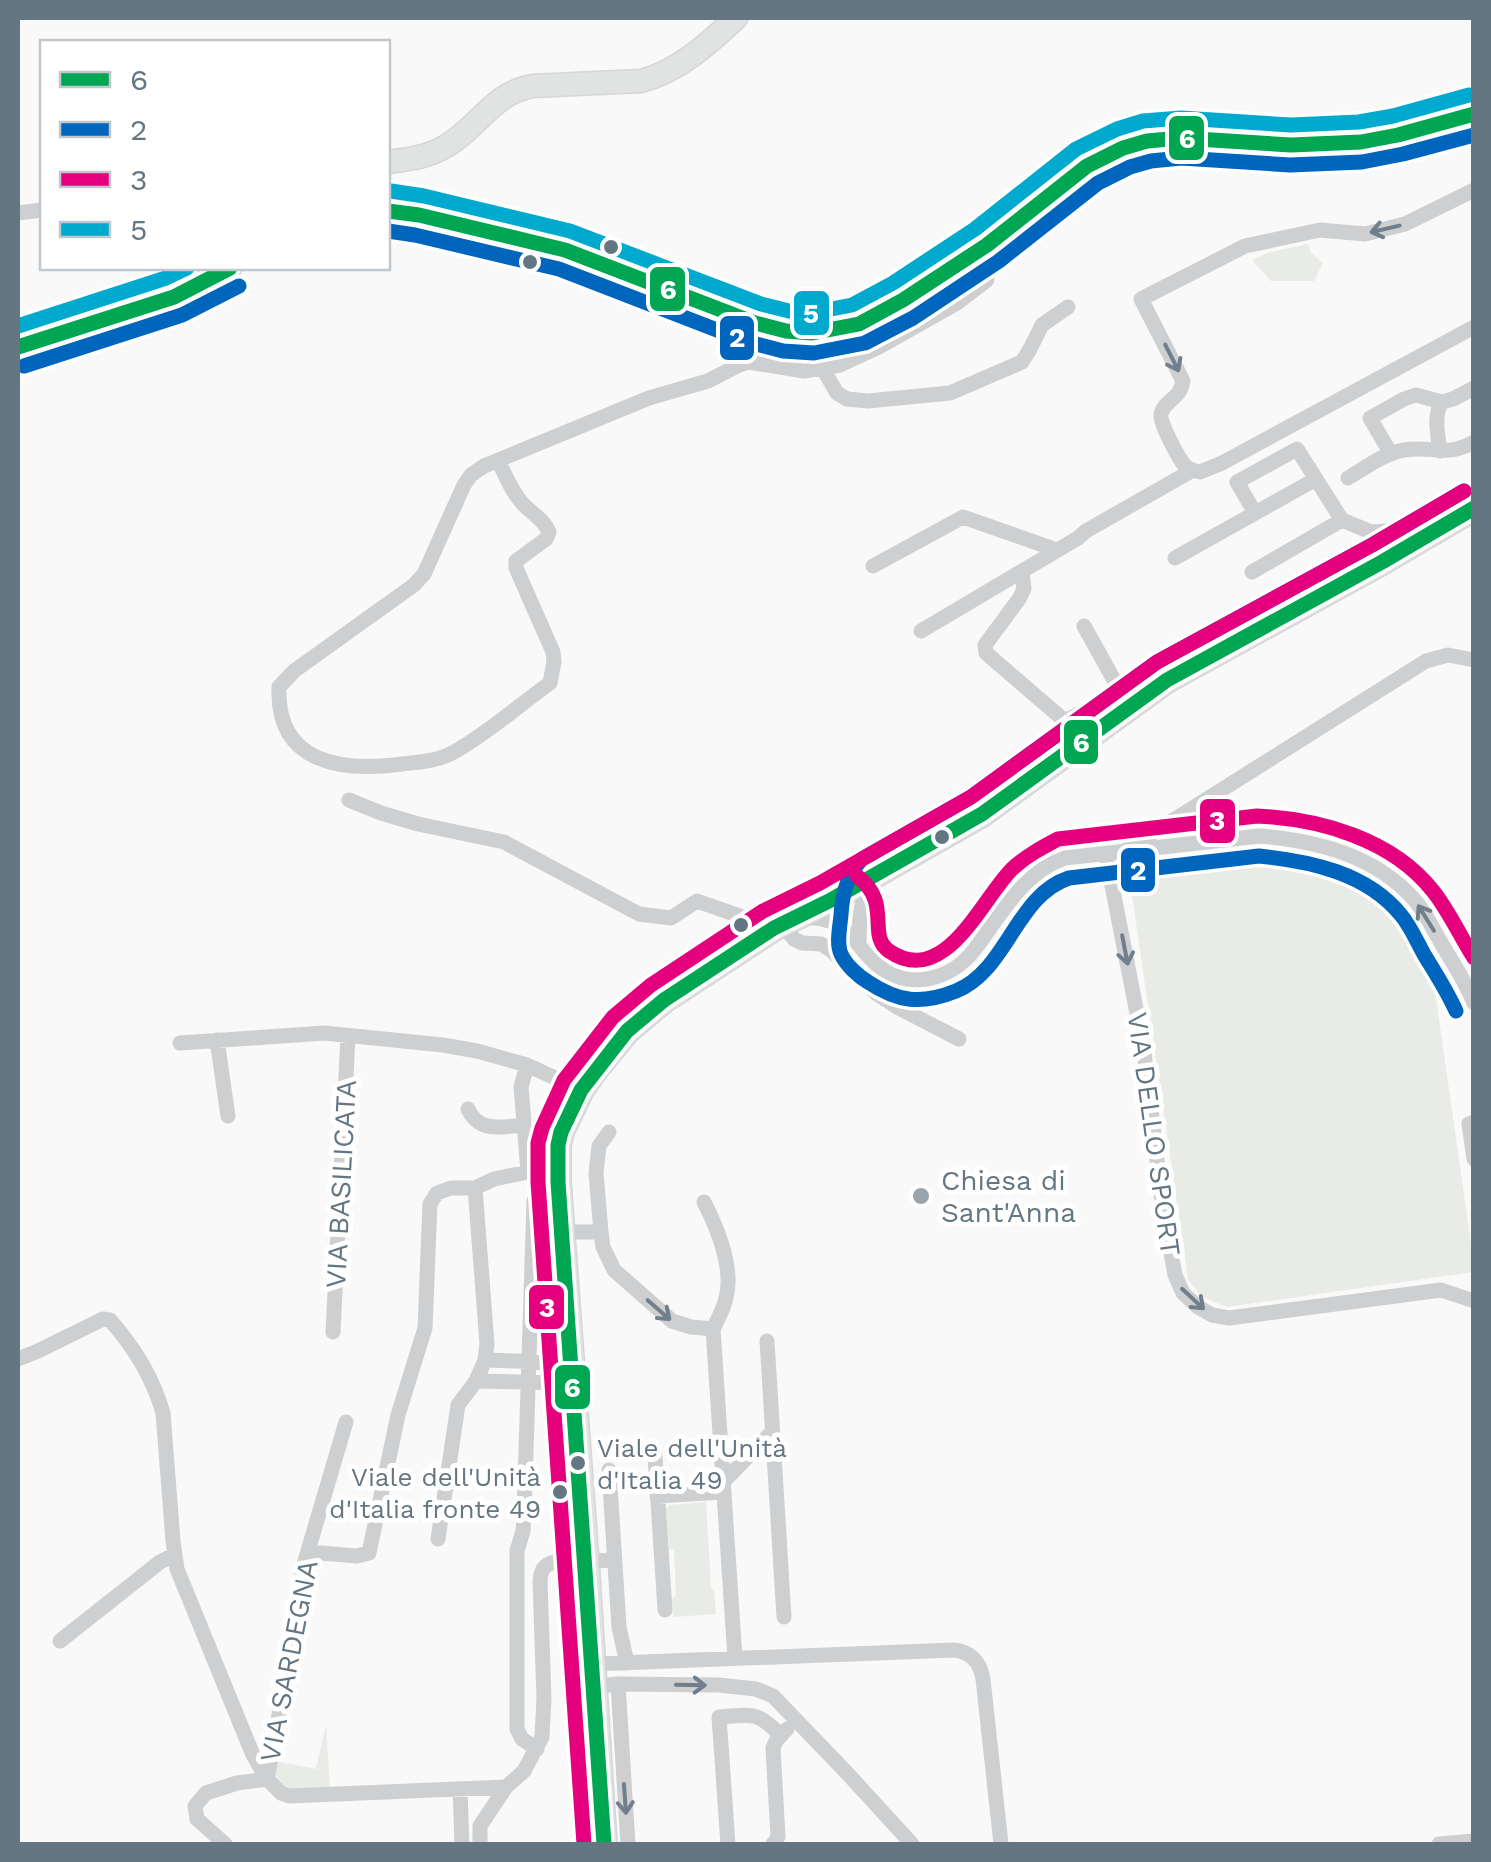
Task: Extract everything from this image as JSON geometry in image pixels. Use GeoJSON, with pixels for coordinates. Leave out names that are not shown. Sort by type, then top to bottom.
{"type":"FeatureCollection","features":[{"type":"Feature","properties":{"kind":"main road"},"geometry":{"type":"LineString","coordinates":[[390,162],[440,150],[514,89],[656,77],[680,65],[736,18]]}},
{"type":"Feature","properties":{"kind":"main road"},"geometry":{"type":"LineString","coordinates":[[390,211],[565,250],[755,323],[812,333],[859,324],[903,300],[987,245],[1087,166],[1123,148],[1181,138],[1291,144],[1361,142],[1474,114]]}},
{"type":"Feature","properties":{"kind":"main road"},"geometry":{"type":"LineString","coordinates":[[18,347],[174,298],[194,272]]}},
{"type":"Feature","properties":{"kind":"main road"},"geometry":{"type":"LineString","coordinates":[[604,1844],[601,1678],[586,1561],[560,1232],[558,1145],[582,1090],[610,1050],[646,1014],[684,986],[784,923],[843,907],[874,876],[982,814],[1124,698],[1167,680],[1474,508]]}},
{"type":"Feature","properties":{"kind":"street"},"geometry":{"type":"LineString","coordinates":[[1474,190],[1405,224],[1365,234],[1320,230],[1245,246],[1141,300],[1183,381],[1178,396],[1167,403],[1160,421],[1184,465],[1200,472],[1474,327]]}},
{"type":"Feature","properties":{"kind":"street"},"geometry":{"type":"LineString","coordinates":[[498,460],[511,488],[549,532],[546,539],[516,561],[516,568],[553,652],[550,683],[453,753],[435,760],[350,768],[332,764],[303,749],[284,727],[278,688],[294,671],[424,574],[472,475],[498,460],[649,398],[708,381],[748,362],[804,371],[840,365],[957,303],[987,280],[987,245]]}},
{"type":"Feature","properties":{"kind":"street"},"geometry":{"type":"LineString","coordinates":[[823,369],[837,393],[847,399],[950,393],[1022,362],[1042,325],[1068,307]]}},
{"type":"Feature","properties":{"kind":"street"},"geometry":{"type":"LineString","coordinates":[[1391,454],[1370,418],[1416,395],[1442,402],[1474,388]]}},
{"type":"Feature","properties":{"kind":"street"},"geometry":{"type":"LineString","coordinates":[[1440,451],[1437,417],[1442,402]]}},
{"type":"Feature","properties":{"kind":"street"},"geometry":{"type":"LineString","coordinates":[[1348,478],[1391,454],[1406,450],[1456,451],[1474,442]]}},
{"type":"Feature","properties":{"kind":"street"},"geometry":{"type":"LineString","coordinates":[[1255,513],[1237,482],[1297,449],[1342,520],[1371,532],[1404,530],[1474,490]]}},
{"type":"Feature","properties":{"kind":"street"},"geometry":{"type":"LineString","coordinates":[[921,631],[1193,470]]}},
{"type":"Feature","properties":{"kind":"street"},"geometry":{"type":"LineString","coordinates":[[1175,558],[1316,479]]}},
{"type":"Feature","properties":{"kind":"street"},"geometry":{"type":"LineString","coordinates":[[874,566],[963,517],[1058,550]]}},
{"type":"Feature","properties":{"kind":"street"},"geometry":{"type":"LineString","coordinates":[[1252,572],[1342,520]]}},
{"type":"Feature","properties":{"kind":"street"},"geometry":{"type":"LineString","coordinates":[[1022,572],[1024,588],[1019,598],[984,646],[986,652],[1065,721],[1124,698],[1084,626]]}},
{"type":"Feature","properties":{"kind":"street"},"geometry":{"type":"LineString","coordinates":[[1114,853],[1426,661],[1448,655],[1474,660]]}},
{"type":"Feature","properties":{"kind":"street"},"geometry":{"type":"LineString","coordinates":[[349,800],[418,824],[504,842],[638,914],[671,918],[697,901],[784,923],[794,939],[822,944],[832,951],[876,994],[960,1039]]}},
{"type":"Feature","properties":{"kind":"street"},"geometry":{"type":"LineString","coordinates":[[843,907],[859,944],[872,961],[897,977],[922,980],[962,964],[1026,882],[1050,863],[1065,858],[1259,836],[1292,838],[1343,853],[1386,874],[1411,895],[1465,980],[1474,1003]]}},
{"type":"Feature","properties":{"kind":"street","name":"VIA DELLO SPORT"},"geometry":{"type":"LineString","coordinates":[[1114,853],[1163,1209],[1175,1275],[1183,1293],[1212,1315],[1229,1318],[1441,1290],[1474,1301]]}},
{"type":"Feature","properties":{"kind":"street"},"geometry":{"type":"LineString","coordinates":[[843,907],[859,944]]}},
{"type":"Feature","properties":{"kind":"street"},"geometry":{"type":"LineString","coordinates":[[180,1044],[324,1033],[443,1045],[527,1065],[582,1090]]}},
{"type":"Feature","properties":{"kind":"street","name":"VIA BASILICATA"},"geometry":{"type":"LineString","coordinates":[[333,1332],[348,1036]]}},
{"type":"Feature","properties":{"kind":"street"},"geometry":{"type":"LineString","coordinates":[[218,1040],[228,1116]]}},
{"type":"Feature","properties":{"kind":"street"},"geometry":{"type":"LineString","coordinates":[[309,1552],[369,1554],[398,1415],[425,1328],[430,1204],[437,1194],[452,1188],[475,1188],[528,1172],[521,1088],[527,1065]]}},
{"type":"Feature","properties":{"kind":"street"},"geometry":{"type":"LineString","coordinates":[[468,1109],[473,1120],[482,1126],[524,1125]]}},
{"type":"Feature","properties":{"kind":"street"},"geometry":{"type":"LineString","coordinates":[[1474,1122],[1469,1124],[1474,1159]]}},
{"type":"Feature","properties":{"kind":"street"},"geometry":{"type":"LineString","coordinates":[[608,1132],[599,1146],[596,1173],[603,1247],[614,1270],[672,1321],[713,1329]]}},
{"type":"Feature","properties":{"kind":"street"},"geometry":{"type":"LineString","coordinates":[[438,1540],[458,1405],[476,1382],[486,1360],[475,1188]]}},
{"type":"Feature","properties":{"kind":"street"},"geometry":{"type":"LineString","coordinates":[[534,1200],[524,1514],[517,1552],[516,1729],[522,1739],[537,1749]]}},
{"type":"Feature","properties":{"kind":"street"},"geometry":{"type":"LineString","coordinates":[[704,1202],[719,1230],[729,1284],[726,1302],[713,1329],[735,1658]]}},
{"type":"Feature","properties":{"kind":"street"},"geometry":{"type":"LineString","coordinates":[[560,1232],[601,1232]]}},
{"type":"Feature","properties":{"kind":"street"},"geometry":{"type":"LineString","coordinates":[[18,1358],[102,1319],[110,1320],[152,1382],[163,1412],[177,1568],[246,1738],[267,1779],[237,1783],[206,1794],[195,1806],[196,1820],[224,1844]]}},
{"type":"Feature","properties":{"kind":"street"},"geometry":{"type":"LineString","coordinates":[[766,1342],[784,1618]]}},
{"type":"Feature","properties":{"kind":"street"},"geometry":{"type":"LineString","coordinates":[[486,1360],[528,1362],[572,1373]]}},
{"type":"Feature","properties":{"kind":"street"},"geometry":{"type":"LineString","coordinates":[[476,1382],[529,1383],[572,1373]]}},
{"type":"Feature","properties":{"kind":"street","name":"VIA SARDEGNA"},"geometry":{"type":"LineString","coordinates":[[346,1422],[302,1571],[302,1593],[267,1779],[280,1793],[289,1796],[506,1787]]}},
{"type":"Feature","properties":{"kind":"street"},"geometry":{"type":"LineString","coordinates":[[657,1496],[724,1487],[772,1432]]}},
{"type":"Feature","properties":{"kind":"street"},"geometry":{"type":"LineString","coordinates":[[655,1456],[665,1610]]}},
{"type":"Feature","properties":{"kind":"street"},"geometry":{"type":"LineString","coordinates":[[608,1470],[619,1627],[635,1684]]}},
{"type":"Feature","properties":{"kind":"street"},"geometry":{"type":"LineString","coordinates":[[60,1641],[174,1555]]}},
{"type":"Feature","properties":{"kind":"street"},"geometry":{"type":"LineString","coordinates":[[480,1844],[480,1826],[506,1787],[524,1771],[542,1737],[541,1574],[547,1564],[615,1560]]}},
{"type":"Feature","properties":{"kind":"street"},"geometry":{"type":"LineString","coordinates":[[601,1678],[631,1662],[954,1650],[967,1653],[981,1669],[983,1679],[1002,1844]]}},
{"type":"Feature","properties":{"kind":"street"},"geometry":{"type":"LineString","coordinates":[[601,1678],[635,1684],[756,1689],[773,1696],[900,1838],[912,1844]]}},
{"type":"Feature","properties":{"kind":"street"},"geometry":{"type":"LineString","coordinates":[[601,1678],[628,1844]]}},
{"type":"Feature","properties":{"kind":"street"},"geometry":{"type":"LineString","coordinates":[[728,1844],[718,1716],[758,1715],[780,1735]]}},
{"type":"Feature","properties":{"kind":"street"},"geometry":{"type":"LineString","coordinates":[[773,1844],[778,1837],[773,1748],[780,1735],[798,1720]]}},
{"type":"Feature","properties":{"kind":"street"},"geometry":{"type":"LineString","coordinates":[[460,1790],[462,1844]]}},
{"type":"Feature","properties":{"kind":"street"},"geometry":{"type":"LineString","coordinates":[[1439,1844],[1474,1841]]}},
{"type":"Feature","properties":{"kind":"shaded area"},"geometry":{"type":"Polygon","coordinates":[[[1308,244],[1311,253],[1323,263],[1314,281],[1271,281],[1252,260],[1267,253],[1308,244]]]}},
{"type":"Feature","properties":{"kind":"shaded area"},"geometry":{"type":"Polygon","coordinates":[[[1264,850],[1325,858],[1374,881],[1411,920],[1424,946],[1433,977],[1473,1272],[1227,1307],[1201,1296],[1188,1279],[1128,868],[1264,850]]]}},
{"type":"Feature","properties":{"kind":"shaded area"},"geometry":{"type":"Polygon","coordinates":[[[706,1502],[716,1614],[673,1617],[674,1549],[669,1549],[666,1509],[669,1505],[706,1502]]]}},
{"type":"Feature","properties":{"kind":"shaded area"},"geometry":{"type":"Polygon","coordinates":[[[326,1724],[330,1790],[307,1792],[286,1788],[274,1774],[275,1761],[316,1769],[326,1724]]]}},
{"type":"Feature","properties":{"kind":"transit line","name":"5"},"geometry":{"type":"LineString","coordinates":[[391,191],[570,231],[761,304],[811,313],[852,305],[893,283],[975,229],[1076,149],[1117,129],[1143,121],[1181,118],[1291,125],[1359,122],[1469,95]]}},
{"type":"Feature","properties":{"kind":"transit line","name":"6"},"geometry":{"type":"LineString","coordinates":[[390,211],[565,250],[755,323],[812,333],[859,324],[903,300],[987,245],[1087,166],[1123,148],[1181,138],[1291,145],[1361,142],[1474,114]]}},
{"type":"Feature","properties":{"kind":"transit line","name":"2"},"geometry":{"type":"LineString","coordinates":[[390,231],[559,269],[748,342],[783,351],[814,353],[865,343],[913,318],[999,261],[1098,183],[1130,167],[1181,158],[1290,165],[1362,162],[1474,135]]}},
{"type":"Feature","properties":{"kind":"transit line","name":"5"},"geometry":{"type":"LineString","coordinates":[[18,326],[183,270]]}},
{"type":"Feature","properties":{"kind":"transit line","name":"6"},"geometry":{"type":"LineString","coordinates":[[18,347],[174,297],[226,270]]}},
{"type":"Feature","properties":{"kind":"transit line","name":"2"},"geometry":{"type":"LineString","coordinates":[[24,366],[182,315],[239,286]]}},
{"type":"Feature","properties":{"kind":"transit line","name":"2"},"geometry":{"type":"LineString","coordinates":[[1456,1011],[1408,924],[1372,889],[1317,866],[1259,856],[1069,878],[1036,900],[988,967],[973,981],[932,998],[900,997],[868,982],[846,962],[839,940],[844,892],[862,859],[971,797],[1157,662],[1464,491]]}},
{"type":"Feature","properties":{"kind":"transit line","name":"3"},"geometry":{"type":"LineString","coordinates":[[584,1844],[538,1182],[538,1143],[564,1080],[613,1017],[651,985],[763,911],[971,797],[1157,662],[1464,491]]}},
{"type":"Feature","properties":{"kind":"transit line","name":"6"},"geometry":{"type":"LineString","coordinates":[[604,1844],[558,1182],[561,1132],[581,1090],[627,1031],[664,1000],[774,928],[982,814],[1167,680],[1474,508]]}},
{"type":"Feature","properties":{"kind":"transit line","name":"3"},"geometry":{"type":"LineString","coordinates":[[857,876],[874,897],[882,944],[909,960],[927,959],[960,936],[1012,869],[1058,839],[1257,816],[1281,818],[1330,827],[1397,858],[1433,891],[1474,958]]}},
{"type":"Feature","properties":{"kind":"place","name":"Chiesa di Sant'Anna"},"geometry":{"type":"Point","coordinates":[921,1196]}},
{"type":"Feature","properties":{"kind":"place","name":"Viale dell'Unità d'Italia 49"},"geometry":{"type":"Point","coordinates":[578,1463]}},
{"type":"Feature","properties":{"kind":"place","name":"Viale dell'Unità d'Italia fronte 49"},"geometry":{"type":"Point","coordinates":[560,1492]}}]}
